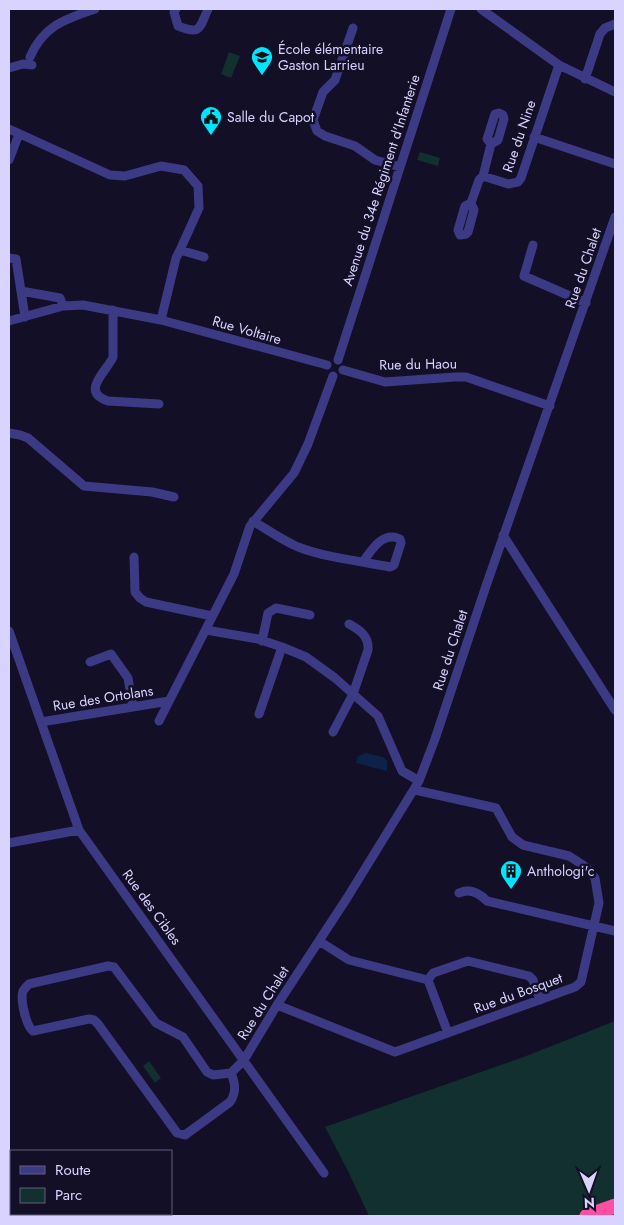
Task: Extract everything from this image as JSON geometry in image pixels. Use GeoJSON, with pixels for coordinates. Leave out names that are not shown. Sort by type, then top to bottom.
{"type":"FeatureCollection","features":[{"type":"Feature","properties":{"kind":"highway"},"geometry":{"type":"LineString","coordinates":[[587,1216],[615,1206]]}},
{"type":"Feature","properties":{"kind":"street"},"geometry":{"type":"LineString","coordinates":[[9,68],[31,61],[33,50],[52,26],[95,9]]}},
{"type":"Feature","properties":{"kind":"street"},"geometry":{"type":"LineString","coordinates":[[176,9],[174,12],[178,26],[192,31],[200,26],[208,9]]}},
{"type":"Feature","properties":{"kind":"street","name":"Avenue du 34e Régiment d'Infanterie"},"geometry":{"type":"LineString","coordinates":[[338,360],[451,9]]}},
{"type":"Feature","properties":{"kind":"street"},"geometry":{"type":"LineString","coordinates":[[481,9],[558,65],[615,92]]}},
{"type":"Feature","properties":{"kind":"street"},"geometry":{"type":"LineString","coordinates":[[585,79],[600,34],[605,28],[615,24]]}},
{"type":"Feature","properties":{"kind":"street"},"geometry":{"type":"LineString","coordinates":[[353,28],[335,80],[323,92],[313,120],[317,131],[324,136],[355,146],[375,160],[400,167]]}},
{"type":"Feature","properties":{"kind":"street","name":"Rue du Nine"},"geometry":{"type":"LineString","coordinates":[[483,176],[508,184],[518,182],[521,178],[558,65]]}},
{"type":"Feature","properties":{"kind":"street"},"geometry":{"type":"LineString","coordinates":[[9,129],[110,175],[125,176],[161,166],[184,170],[198,186],[199,208],[176,258],[161,320]]}},
{"type":"Feature","properties":{"kind":"street"},"geometry":{"type":"LineString","coordinates":[[9,160],[19,134]]}},
{"type":"Feature","properties":{"kind":"street"},"geometry":{"type":"LineString","coordinates":[[534,137],[615,164]]}},
{"type":"Feature","properties":{"kind":"street","name":"Rue du Nine"},"geometry":{"type":"LineString","coordinates":[[471,203],[479,180],[483,176],[491,144]]}},
{"type":"Feature","properties":{"kind":"street","name":"Rue du Chalet"},"geometry":{"type":"LineString","coordinates":[[230,1073],[244,1060],[277,1005],[415,790],[436,739],[503,536],[615,217]]}},
{"type":"Feature","properties":{"kind":"street"},"geometry":{"type":"LineString","coordinates":[[533,245],[524,276],[586,303]]}},
{"type":"Feature","properties":{"kind":"street"},"geometry":{"type":"LineString","coordinates":[[180,250],[204,257]]}},
{"type":"Feature","properties":{"kind":"street"},"geometry":{"type":"LineString","coordinates":[[9,258],[16,259],[25,317]]}},
{"type":"Feature","properties":{"kind":"street"},"geometry":{"type":"LineString","coordinates":[[21,291],[60,298],[63,306]]}},
{"type":"Feature","properties":{"kind":"street","name":"Rue Voltaire"},"geometry":{"type":"LineString","coordinates":[[9,321],[63,306],[83,304],[161,320],[326,365]]}},
{"type":"Feature","properties":{"kind":"street"},"geometry":{"type":"LineString","coordinates":[[113,310],[113,357],[110,364],[104,368],[97,378],[96,392],[103,400],[108,401],[159,404]]}},
{"type":"Feature","properties":{"kind":"street"},"geometry":{"type":"LineString","coordinates":[[331,360],[338,360],[342,364],[343,370],[339,375],[332,376],[327,372],[326,365],[331,360]]}},
{"type":"Feature","properties":{"kind":"street","name":"Rue du Haou"},"geometry":{"type":"LineString","coordinates":[[343,370],[385,382],[460,376],[550,406]]}},
{"type":"Feature","properties":{"kind":"street"},"geometry":{"type":"LineString","coordinates":[[158,721],[234,574],[250,526],[294,473],[308,444],[332,376]]}},
{"type":"Feature","properties":{"kind":"street"},"geometry":{"type":"LineString","coordinates":[[9,433],[20,434],[28,438],[84,486],[152,492],[174,497]]}},
{"type":"Feature","properties":{"kind":"street"},"geometry":{"type":"LineString","coordinates":[[254,521],[275,535],[299,547],[363,562]]}},
{"type":"Feature","properties":{"kind":"street"},"geometry":{"type":"LineString","coordinates":[[503,536],[615,710]]}},
{"type":"Feature","properties":{"kind":"street"},"geometry":{"type":"LineString","coordinates":[[134,557],[135,592],[140,598],[146,602],[212,616]]}},
{"type":"Feature","properties":{"kind":"street"},"geometry":{"type":"LineString","coordinates":[[262,640],[270,610],[276,608],[310,615]]}},
{"type":"Feature","properties":{"kind":"street"},"geometry":{"type":"LineString","coordinates":[[333,732],[352,694],[369,644],[362,631],[349,624]]}},
{"type":"Feature","properties":{"kind":"street"},"geometry":{"type":"LineString","coordinates":[[206,630],[262,640],[282,647],[306,658],[335,678],[378,716],[402,771],[419,781]]}},
{"type":"Feature","properties":{"kind":"street","name":"Rue des Cibles"},"geometry":{"type":"LineString","coordinates":[[9,632],[79,830],[324,1172]]}},
{"type":"Feature","properties":{"kind":"street"},"geometry":{"type":"LineString","coordinates":[[259,714],[282,647]]}},
{"type":"Feature","properties":{"kind":"street"},"geometry":{"type":"LineString","coordinates":[[90,662],[111,654],[128,678],[133,707]]}},
{"type":"Feature","properties":{"kind":"street","name":"Rue des Ortolans"},"geometry":{"type":"LineString","coordinates":[[41,722],[169,702]]}},
{"type":"Feature","properties":{"kind":"street","name":"Rue du Bosquet"},"geometry":{"type":"LineString","coordinates":[[277,1005],[395,1052],[540,1000],[579,985],[581,982],[599,903],[595,878],[586,867],[569,856],[523,845],[512,837],[496,808],[415,790]]}},
{"type":"Feature","properties":{"kind":"street"},"geometry":{"type":"LineString","coordinates":[[9,843],[79,830]]}},
{"type":"Feature","properties":{"kind":"street"},"geometry":{"type":"LineString","coordinates":[[459,893],[464,890],[480,894],[487,901],[615,931]]}},
{"type":"Feature","properties":{"kind":"street"},"geometry":{"type":"LineString","coordinates":[[319,941],[350,960],[428,980]]}},
{"type":"Feature","properties":{"kind":"street"},"geometry":{"type":"LineString","coordinates":[[428,980],[433,973],[468,961],[530,976],[540,1000]]}},
{"type":"Feature","properties":{"kind":"street"},"geometry":{"type":"LineString","coordinates":[[108,966],[114,967],[156,1023],[183,1037],[207,1072],[213,1075],[230,1073],[235,1082],[235,1096],[230,1102],[185,1135],[181,1135],[177,1133],[94,1020],[33,1031],[29,1028],[22,998],[23,992],[29,984],[108,966]]}},
{"type":"Feature","properties":{"kind":"street"},"geometry":{"type":"LineString","coordinates":[[428,980],[448,1033]]}},
{"type":"Feature","properties":{"kind":"green space"},"geometry":{"type":"Polygon","coordinates":[[[229,52],[240,56],[231,78],[221,74],[229,52]]]}},
{"type":"Feature","properties":{"kind":"green space"},"geometry":{"type":"Polygon","coordinates":[[[420,152],[440,158],[438,166],[417,160],[420,152]]]}},
{"type":"Feature","properties":{"kind":"green space"},"geometry":{"type":"Polygon","coordinates":[[[615,1021],[615,1216],[369,1216],[325,1127],[521,1058],[615,1021]]]}},
{"type":"Feature","properties":{"kind":"green space"},"geometry":{"type":"Polygon","coordinates":[[[149,1061],[161,1078],[155,1083],[143,1066],[149,1061]]]}},
{"type":"Feature","properties":{"kind":"water"},"geometry":{"type":"Polygon","coordinates":[[[366,753],[383,757],[387,761],[387,770],[356,763],[358,756],[366,753]]]}},
{"type":"Feature","properties":{"kind":"place","name":"École élémentaire Gaston Larrieu"},"geometry":{"type":"Point","coordinates":[262,76]}},
{"type":"Feature","properties":{"kind":"place","name":"Salle du Capot"},"geometry":{"type":"Point","coordinates":[211,136]}},
{"type":"Feature","properties":{"kind":"place","name":"Anthologi'c"},"geometry":{"type":"Point","coordinates":[511,890]}}]}
